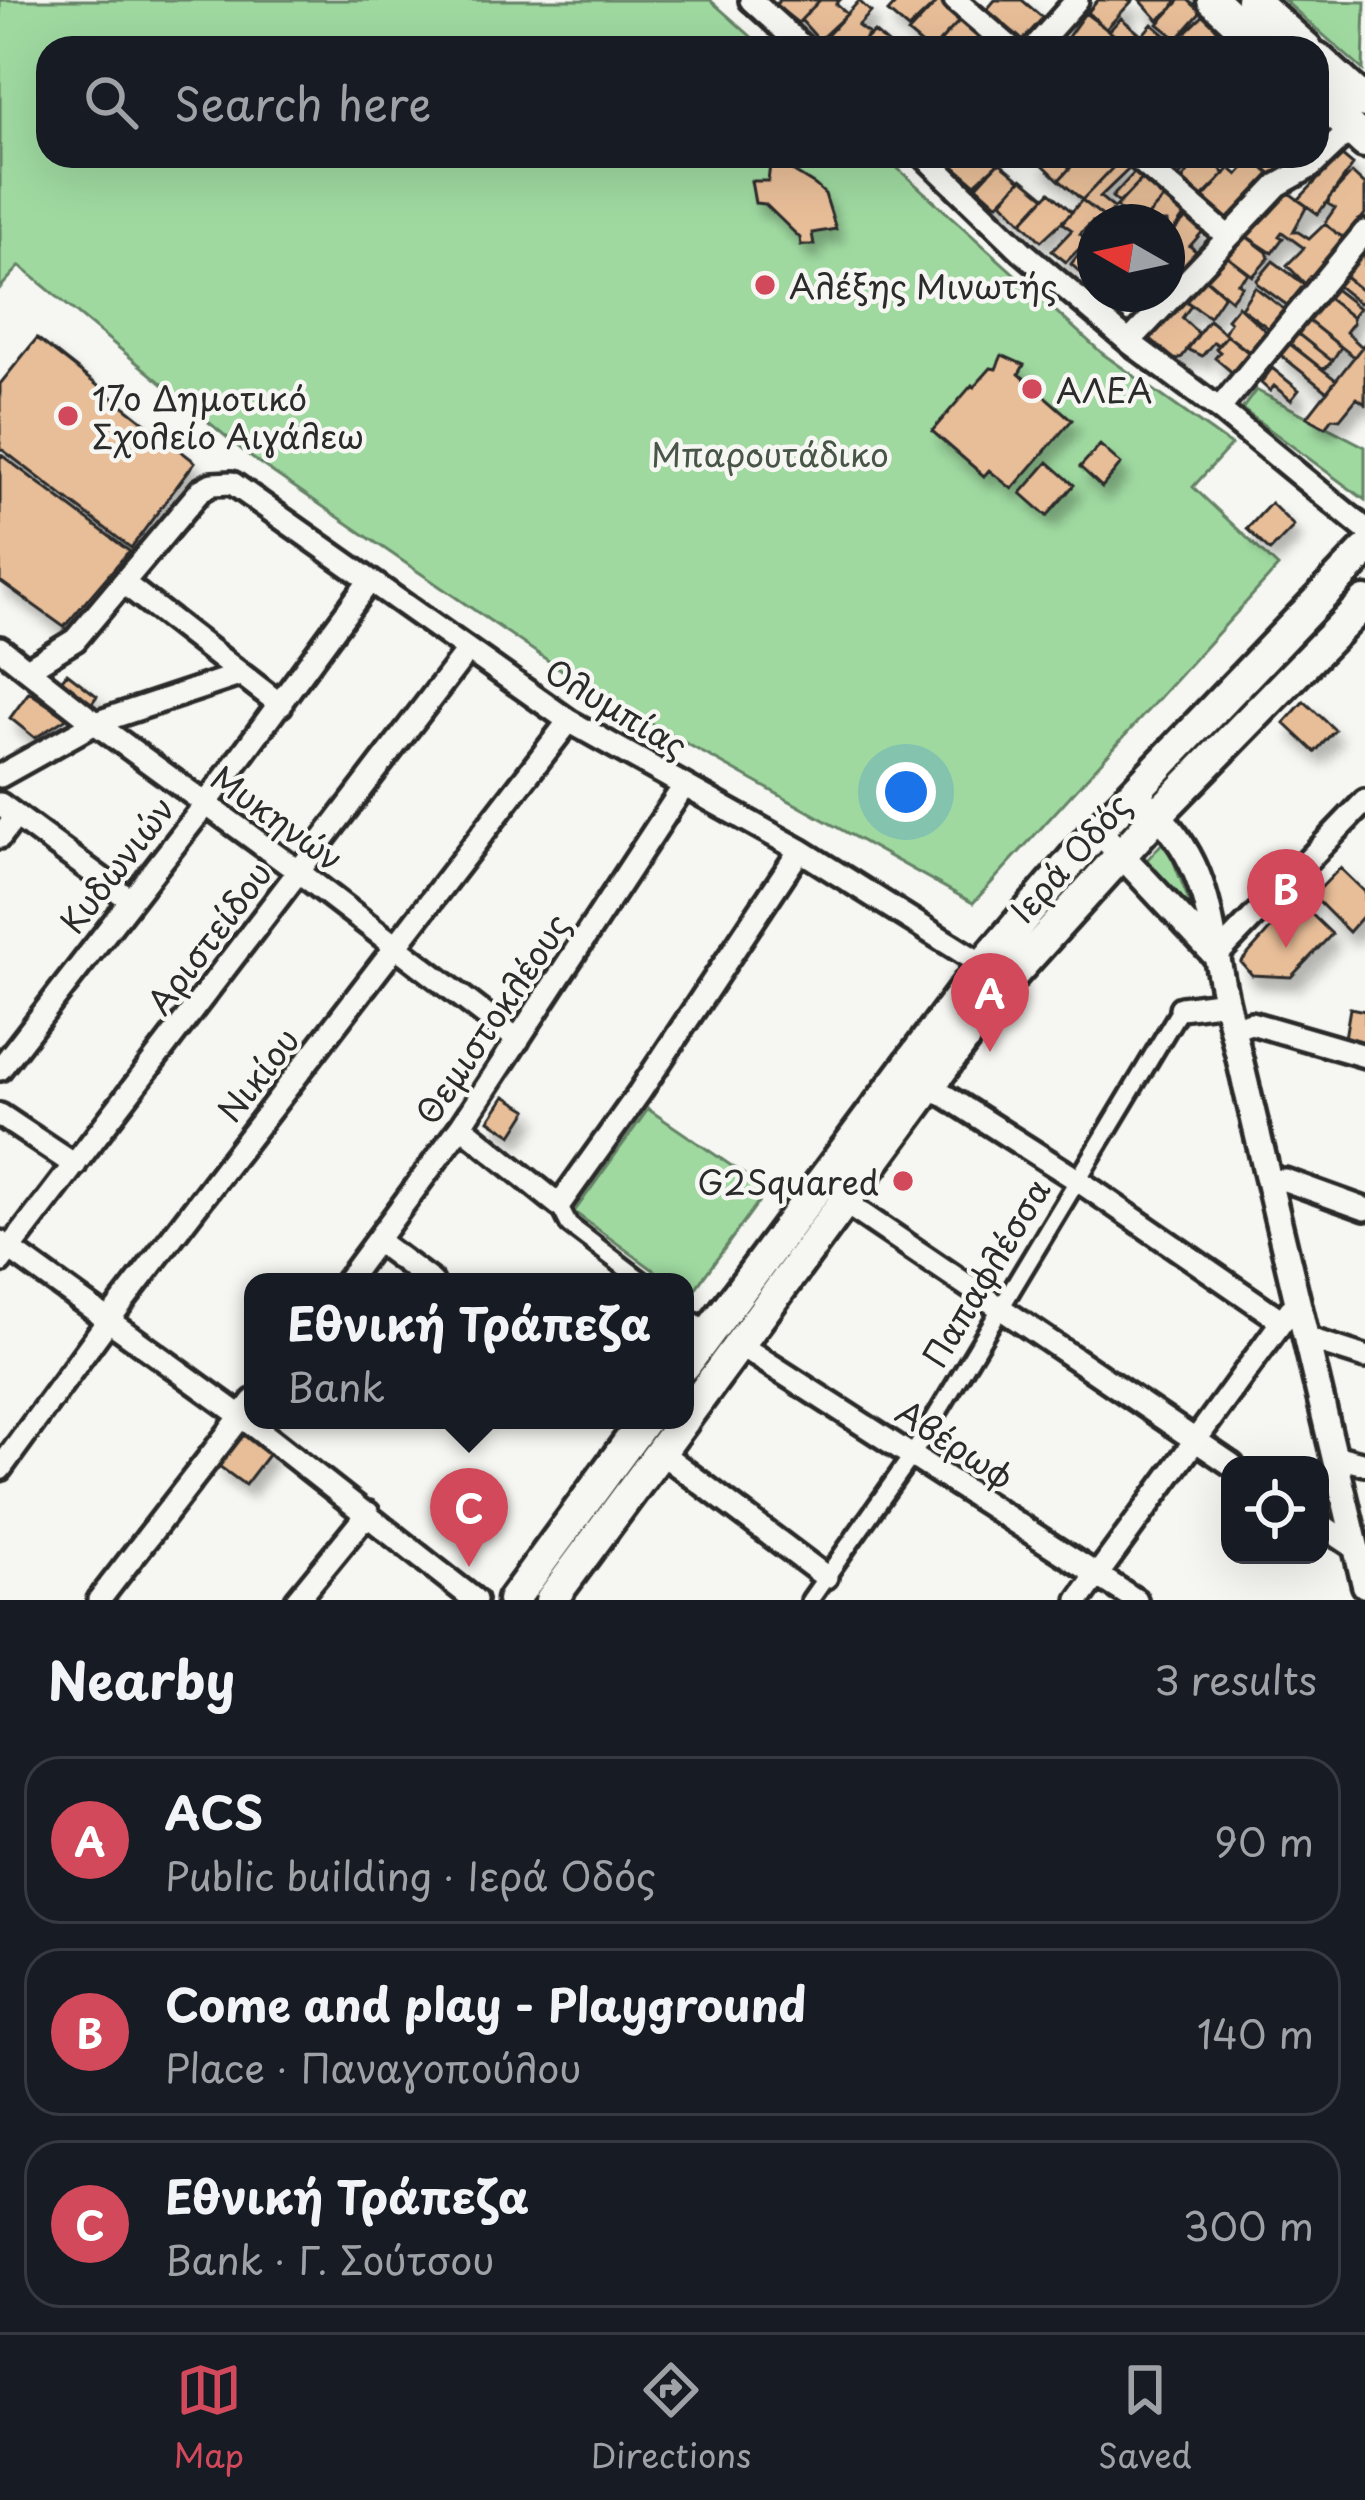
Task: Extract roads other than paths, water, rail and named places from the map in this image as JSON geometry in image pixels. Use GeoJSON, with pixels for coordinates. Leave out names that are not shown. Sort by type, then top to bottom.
{"type":"FeatureCollection","features":[{"type":"Feature","properties":{"kind":"main road"},"geometry":{"type":"LineString","coordinates":[[1213,0],[1251,36]]}},
{"type":"Feature","properties":{"kind":"main road"},"geometry":{"type":"LineString","coordinates":[[1252,0],[1292,36]]}},
{"type":"Feature","properties":{"kind":"main road"},"geometry":{"type":"LineString","coordinates":[[1329,76],[1360,124]]}},
{"type":"Feature","properties":{"kind":"main road"},"geometry":{"type":"LineString","coordinates":[[1329,105],[1360,124]]}},
{"type":"Feature","properties":{"kind":"main road","name":"Ιερά Οδός"},"geometry":{"type":"LineString","coordinates":[[696,1324],[983,965],[1098,830],[1365,551]]}},
{"type":"Feature","properties":{"kind":"main road","name":"Ιερά Οδός"},"geometry":{"type":"LineString","coordinates":[[694,1405],[1006,982],[1158,814],[1363,608]]}},
{"type":"Feature","properties":{"kind":"main road","name":"Ιερά Οδός"},"geometry":{"type":"LineString","coordinates":[[513,1600],[639,1432]]}},
{"type":"Feature","properties":{"kind":"main road","name":"Ιερά Οδός"},"geometry":{"type":"LineString","coordinates":[[551,1600],[639,1432]]}},
{"type":"Feature","properties":{"kind":"street"},"geometry":{"type":"LineString","coordinates":[[751,0],[791,36]]}},
{"type":"Feature","properties":{"kind":"street"},"geometry":{"type":"LineString","coordinates":[[955,0],[997,36]]}},
{"type":"Feature","properties":{"kind":"street"},"geometry":{"type":"LineString","coordinates":[[1045,36],[1077,0]]}},
{"type":"Feature","properties":{"kind":"street"},"geometry":{"type":"LineString","coordinates":[[1329,151],[1360,124]]}},
{"type":"Feature","properties":{"kind":"street"},"geometry":{"type":"LineString","coordinates":[[941,168],[1023,252],[1365,529]]}},
{"type":"Feature","properties":{"kind":"street"},"geometry":{"type":"LineString","coordinates":[[1149,168],[1226,236]]}},
{"type":"Feature","properties":{"kind":"street"},"geometry":{"type":"LineString","coordinates":[[1130,342],[1278,185],[1308,168]]}},
{"type":"Feature","properties":{"kind":"street"},"geometry":{"type":"LineString","coordinates":[[1219,409],[1365,232]]}},
{"type":"Feature","properties":{"kind":"street","name":"Ολυμπίας"},"geometry":{"type":"LineString","coordinates":[[125,584],[201,490],[232,483],[569,722],[800,850],[983,965]]}},
{"type":"Feature","properties":{"kind":"street","name":"Κυδωνιών"},"geometry":{"type":"LineString","coordinates":[[0,1069],[281,705],[368,583]]}},
{"type":"Feature","properties":{"kind":"street"},"geometry":{"type":"LineString","coordinates":[[29,668],[65,649],[125,584],[281,705]]}},
{"type":"Feature","properties":{"kind":"street","name":"Μυκηνών"},"geometry":{"type":"LineString","coordinates":[[0,648],[518,1040]]}},
{"type":"Feature","properties":{"kind":"street","name":"Αριστείδου"},"geometry":{"type":"LineString","coordinates":[[3,1251],[75,1166],[467,651]]}},
{"type":"Feature","properties":{"kind":"street"},"geometry":{"type":"LineString","coordinates":[[0,776],[95,723],[239,675]]}},
{"type":"Feature","properties":{"kind":"street","name":"Νικίου"},"geometry":{"type":"LineString","coordinates":[[0,1468],[569,722]]}},
{"type":"Feature","properties":{"kind":"street","name":"Θεμιστοκλέους"},"geometry":{"type":"LineString","coordinates":[[353,1273],[461,1126],[684,786]]}},
{"type":"Feature","properties":{"kind":"street"},"geometry":{"type":"LineString","coordinates":[[1134,792],[1177,833],[1208,904],[1268,1181],[1290,1311],[1306,1338],[1362,1567]]}},
{"type":"Feature","properties":{"kind":"street"},"geometry":{"type":"LineString","coordinates":[[1216,956],[1365,801]]}},
{"type":"Feature","properties":{"kind":"street"},"geometry":{"type":"LineString","coordinates":[[0,837],[8,810],[129,899]]}},
{"type":"Feature","properties":{"kind":"street"},"geometry":{"type":"LineString","coordinates":[[1098,830],[1216,956]]}},
{"type":"Feature","properties":{"kind":"street"},"geometry":{"type":"LineString","coordinates":[[560,1205],[800,850]]}},
{"type":"Feature","properties":{"kind":"street","name":"Παπαφλέσσα"},"geometry":{"type":"LineString","coordinates":[[810,1600],[913,1454],[1181,1009],[1226,1002]]}},
{"type":"Feature","properties":{"kind":"street"},"geometry":{"type":"LineString","coordinates":[[1232,1029],[1251,1023],[1365,1056]]}},
{"type":"Feature","properties":{"kind":"street"},"geometry":{"type":"LineString","coordinates":[[930,1086],[1290,1311]]}},
{"type":"Feature","properties":{"kind":"street"},"geometry":{"type":"LineString","coordinates":[[0,1115],[75,1166]]}},
{"type":"Feature","properties":{"kind":"street"},"geometry":{"type":"LineString","coordinates":[[461,1126],[560,1205],[569,1225],[632,1273]]}},
{"type":"Feature","properties":{"kind":"street"},"geometry":{"type":"LineString","coordinates":[[1268,1181],[1285,1180],[1365,1208]]}},
{"type":"Feature","properties":{"kind":"street"},"geometry":{"type":"LineString","coordinates":[[844,1202],[1221,1458]]}},
{"type":"Feature","properties":{"kind":"street"},"geometry":{"type":"LineString","coordinates":[[377,1241],[420,1273]]}},
{"type":"Feature","properties":{"kind":"street"},"geometry":{"type":"LineString","coordinates":[[3,1251],[244,1406]]}},
{"type":"Feature","properties":{"kind":"street"},"geometry":{"type":"LineString","coordinates":[[1079,1600],[1290,1311]]}},
{"type":"Feature","properties":{"kind":"street"},"geometry":{"type":"LineString","coordinates":[[1306,1338],[1365,1357]]}},
{"type":"Feature","properties":{"kind":"street","name":"Αβέρωφ"},"geometry":{"type":"LineString","coordinates":[[738,1344],[1136,1600]]}},
{"type":"Feature","properties":{"kind":"street"},"geometry":{"type":"LineString","coordinates":[[99,1600],[244,1412]]}},
{"type":"Feature","properties":{"kind":"street"},"geometry":{"type":"LineString","coordinates":[[271,1429],[475,1600]]}},
{"type":"Feature","properties":{"kind":"street"},"geometry":{"type":"LineString","coordinates":[[639,1432],[826,1576]]}},
{"type":"Feature","properties":{"kind":"street"},"geometry":{"type":"LineString","coordinates":[[1334,1456],[1365,1464]]}},
{"type":"Feature","properties":{"kind":"street"},"geometry":{"type":"LineString","coordinates":[[297,1600],[368,1513]]}},
{"type":"Feature","properties":{"kind":"street"},"geometry":{"type":"LineString","coordinates":[[1329,1532],[1362,1567]]}},
{"type":"Feature","properties":{"kind":"place","name":"Αλέξης Μινωτής"},"geometry":{"type":"Point","coordinates":[765,285]}},
{"type":"Feature","properties":{"kind":"place","name":"ΑΛΕΑ"},"geometry":{"type":"Point","coordinates":[1032,389]}},
{"type":"Feature","properties":{"kind":"place","name":"17o Δημοτικό Σχολείο Αιγάλεω"},"geometry":{"type":"Point","coordinates":[68,416]}},
{"type":"Feature","properties":{"kind":"place","name":"Come and play - Playground"},"geometry":{"type":"Point","coordinates":[1286,948]}},
{"type":"Feature","properties":{"kind":"place","name":"ACS"},"geometry":{"type":"Point","coordinates":[990,1052]}},
{"type":"Feature","properties":{"kind":"place","name":"G2Squared"},"geometry":{"type":"Point","coordinates":[903,1181]}},
{"type":"Feature","properties":{"kind":"place","name":"Εθνική Τράπεζα"},"geometry":{"type":"Point","coordinates":[469,1567]}},
{"type":"Feature","properties":{"kind":"park label","name":"Μπαρουτάδικο"},"geometry":{"type":"Point","coordinates":[770,453]}}]}
